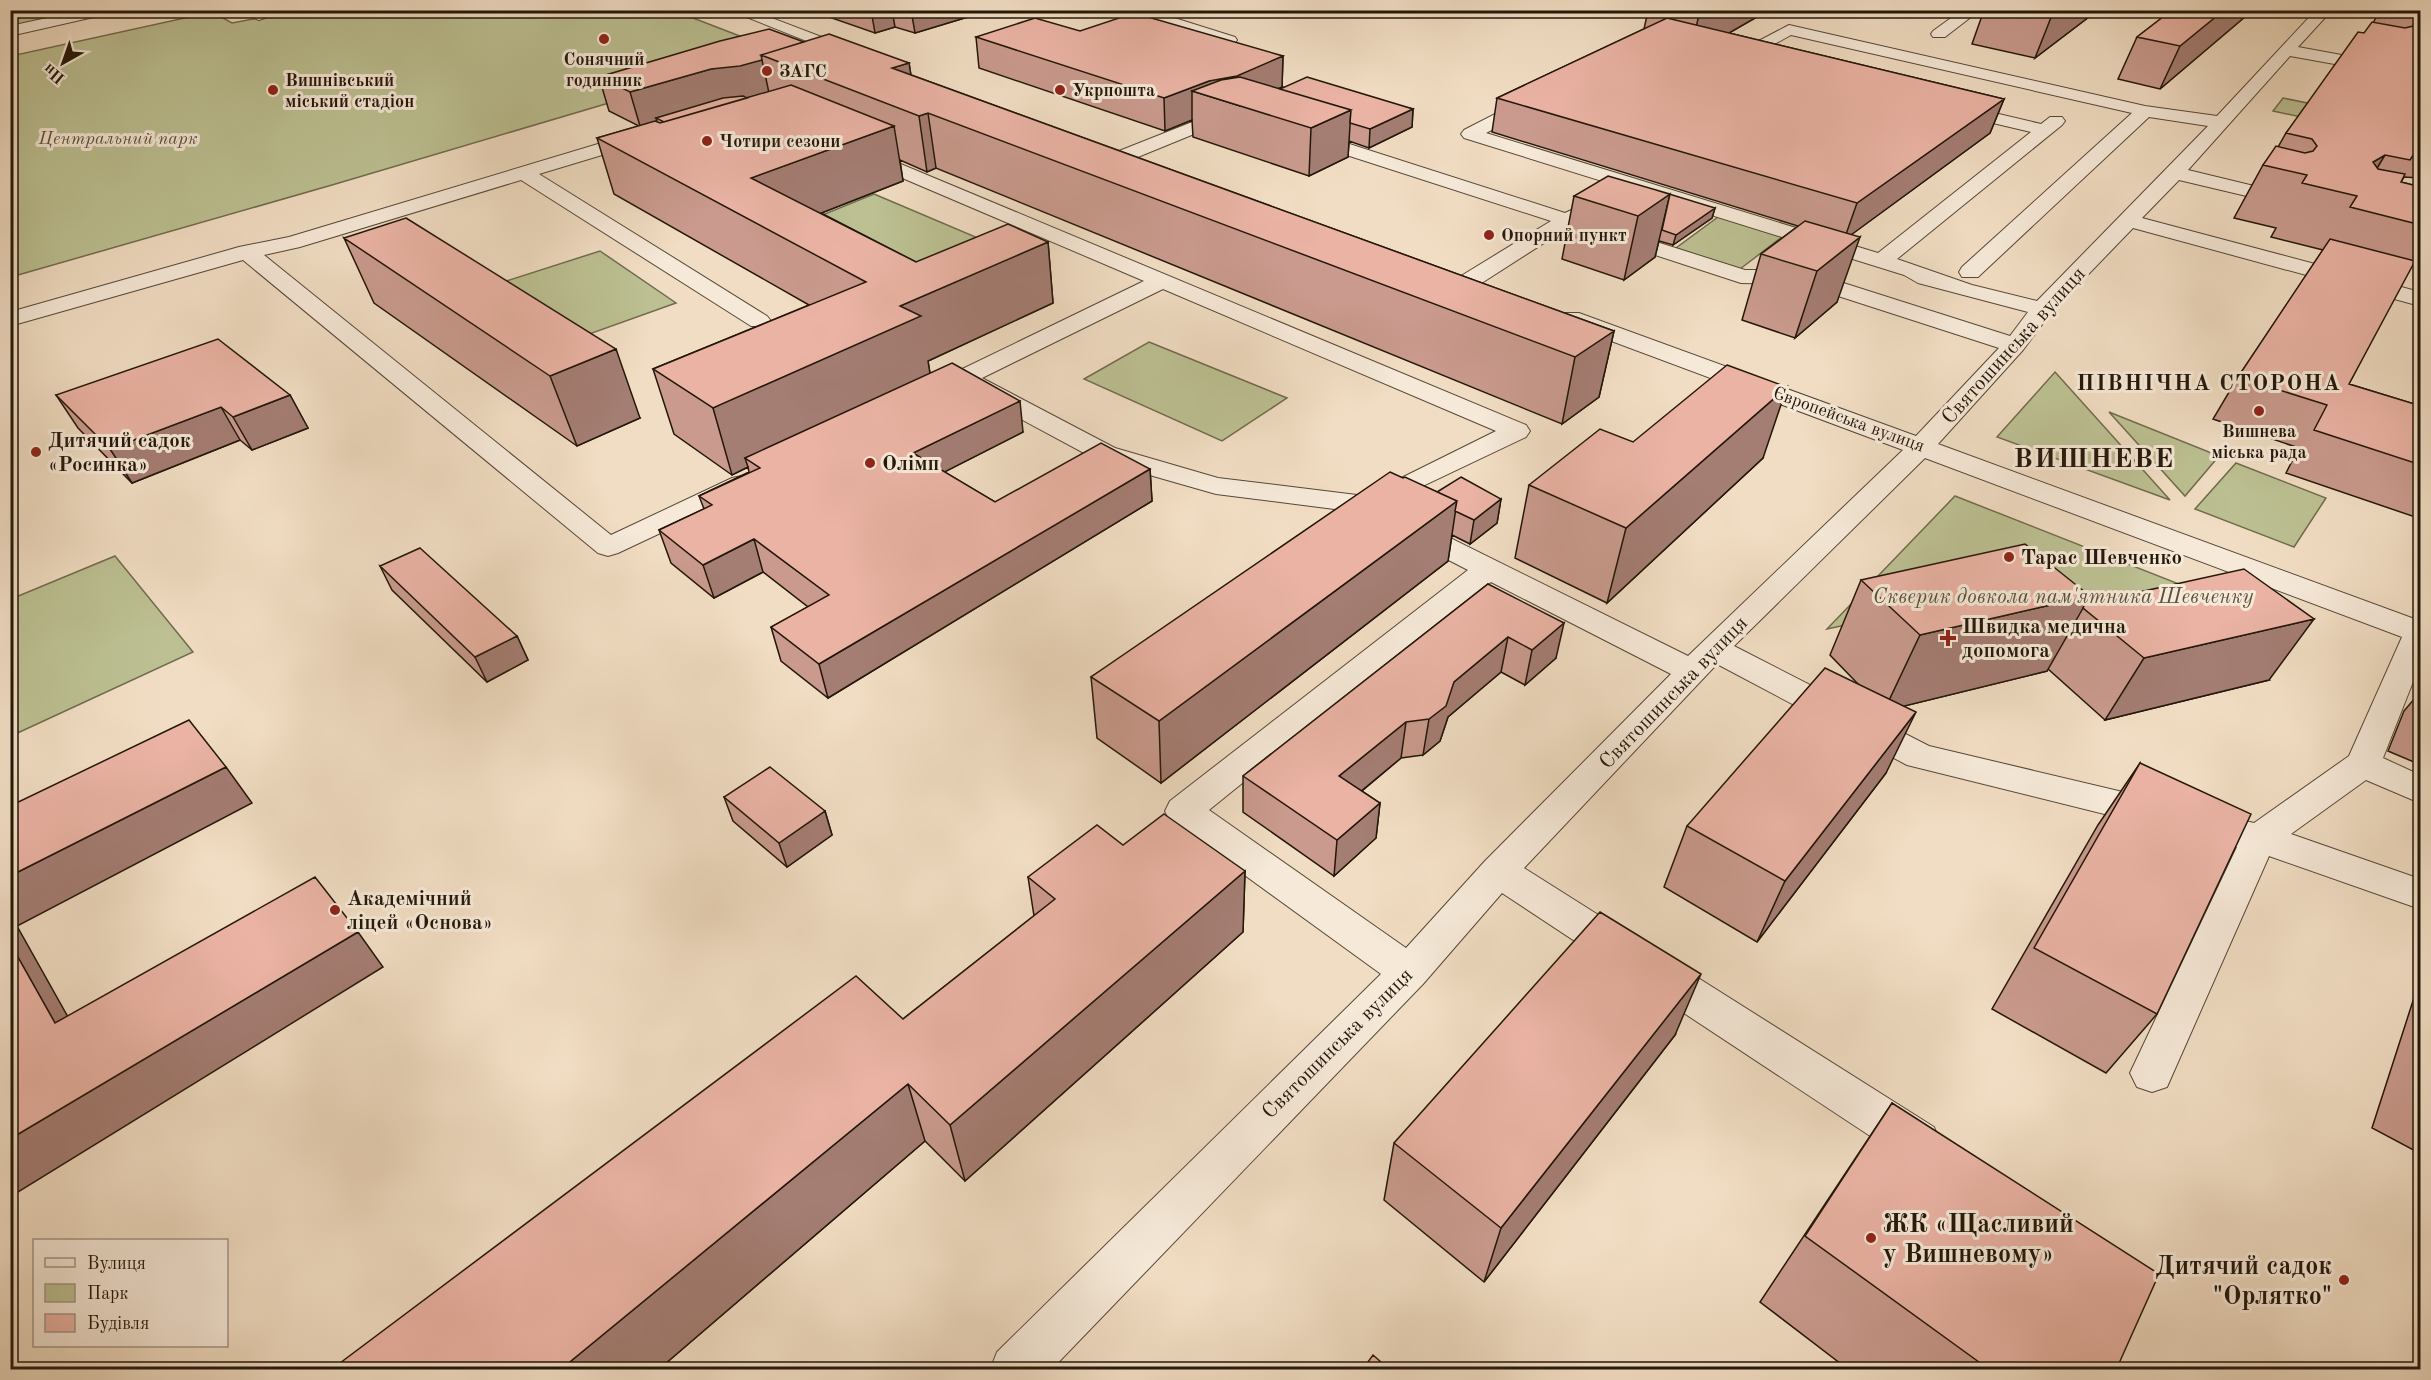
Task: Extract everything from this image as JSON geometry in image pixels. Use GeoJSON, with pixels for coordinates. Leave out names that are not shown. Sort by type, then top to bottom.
{"type":"FeatureCollection","features":[{"type":"Feature","properties":{"kind":"street"},"geometry":{"type":"LineString","coordinates":[[10,31],[107,10]]}},
{"type":"Feature","properties":{"kind":"street"},"geometry":{"type":"LineString","coordinates":[[259,15],[280,10]]}},
{"type":"Feature","properties":{"kind":"street"},"geometry":{"type":"LineString","coordinates":[[736,10],[869,64],[850,74]]}},
{"type":"Feature","properties":{"kind":"street"},"geometry":{"type":"LineString","coordinates":[[758,18],[789,10]]}},
{"type":"Feature","properties":{"kind":"street"},"geometry":{"type":"LineString","coordinates":[[1132,10],[1229,40]]}},
{"type":"Feature","properties":{"kind":"street","name":"Святошинська вулиця"},"geometry":{"type":"LineString","coordinates":[[1015,1370],[1409,972],[1498,871],[1702,660],[1922,446],[2015,345],[2042,309],[2130,221],[2325,10]]}},
{"type":"Feature","properties":{"kind":"street"},"geometry":{"type":"LineString","coordinates":[[1939,34],[1968,11]]}},
{"type":"Feature","properties":{"kind":"street"},"geometry":{"type":"LineString","coordinates":[[1762,62],[1740,57],[1789,30],[2145,111],[2220,122]]}},
{"type":"Feature","properties":{"kind":"street"},"geometry":{"type":"LineString","coordinates":[[2286,50],[2379,68]]}},
{"type":"Feature","properties":{"kind":"street"},"geometry":{"type":"LineString","coordinates":[[1554,91],[1470,134],[1912,270],[1926,278],[1958,288],[2042,309]]}},
{"type":"Feature","properties":{"kind":"street"},"geometry":{"type":"LineString","coordinates":[[1881,261],[2086,98]]}},
{"type":"Feature","properties":{"kind":"street"},"geometry":{"type":"LineString","coordinates":[[1939,105],[2044,130]]}},
{"type":"Feature","properties":{"kind":"street"},"geometry":{"type":"LineString","coordinates":[[1970,272],[2145,111]]}},
{"type":"Feature","properties":{"kind":"street"},"geometry":{"type":"LineString","coordinates":[[1126,155],[1216,119],[1248,114]]}},
{"type":"Feature","properties":{"kind":"street"},"geometry":{"type":"LineString","coordinates":[[10,319],[248,252],[293,243],[524,173],[633,147],[634,136],[665,127]]}},
{"type":"Feature","properties":{"kind":"street"},"geometry":{"type":"LineString","coordinates":[[1286,129],[1750,279],[1785,275],[1804,278],[2015,345]]}},
{"type":"Feature","properties":{"kind":"street"},"geometry":{"type":"LineString","coordinates":[[843,146],[1517,431],[1382,514]]}},
{"type":"Feature","properties":{"kind":"street"},"geometry":{"type":"LineString","coordinates":[[1104,147],[1159,167]]}},
{"type":"Feature","properties":{"kind":"street"},"geometry":{"type":"LineString","coordinates":[[524,173],[759,321]]}},
{"type":"Feature","properties":{"kind":"street"},"geometry":{"type":"LineString","coordinates":[[2175,173],[2276,197]]}},
{"type":"Feature","properties":{"kind":"street"},"geometry":{"type":"LineString","coordinates":[[1469,281],[1610,194]]}},
{"type":"Feature","properties":{"kind":"street"},"geometry":{"type":"LineString","coordinates":[[2130,221],[2421,299]]}},
{"type":"Feature","properties":{"kind":"street"},"geometry":{"type":"LineString","coordinates":[[248,252],[608,547],[759,476]]}},
{"type":"Feature","properties":{"kind":"street"},"geometry":{"type":"LineString","coordinates":[[1447,273],[1492,289]]}},
{"type":"Feature","properties":{"kind":"street"},"geometry":{"type":"LineString","coordinates":[[1162,281],[952,384],[1106,454],[1216,486],[1382,514],[1490,568],[1920,756],[2259,838],[2421,894]]}},
{"type":"Feature","properties":{"kind":"street","name":"Європейська вулиця"},"geometry":{"type":"LineString","coordinates":[[1547,309],[2421,632]]}},
{"type":"Feature","properties":{"kind":"street"},"geometry":{"type":"LineString","coordinates":[[1409,972],[1183,811],[1490,568]]}},
{"type":"Feature","properties":{"kind":"street"},"geometry":{"type":"LineString","coordinates":[[2152,1073],[2259,838],[2363,764],[2403,667],[2421,632]]}},
{"type":"Feature","properties":{"kind":"street"},"geometry":{"type":"LineString","coordinates":[[2363,764],[2421,790]]}},
{"type":"Feature","properties":{"kind":"street"},"geometry":{"type":"LineString","coordinates":[[1498,871],[1946,1160]]}},
{"type":"Feature","properties":{"kind":"green space","name":"Центральний парк"},"geometry":{"type":"Polygon","coordinates":[[[300,10],[675,11],[781,52],[11,277],[11,56],[212,12],[232,23],[300,10]]]}},
{"type":"Feature","properties":{"kind":"green space"},"geometry":{"type":"Polygon","coordinates":[[[34,11],[99,11],[11,29],[11,22],[34,11]]]}},
{"type":"Feature","properties":{"kind":"green space"},"geometry":{"type":"Polygon","coordinates":[[[2283,98],[2420,126],[2420,142],[2273,111],[2283,98]]]}},
{"type":"Feature","properties":{"kind":"green space"},"geometry":{"type":"Polygon","coordinates":[[[874,194],[1018,255],[922,281],[805,222],[874,194]]]}},
{"type":"Feature","properties":{"kind":"green space"},"geometry":{"type":"Polygon","coordinates":[[[1718,217],[1782,237],[1740,269],[1676,248],[1718,217]]]}},
{"type":"Feature","properties":{"kind":"green space"},"geometry":{"type":"Polygon","coordinates":[[[600,251],[676,303],[567,342],[494,285],[600,251]]]}},
{"type":"Feature","properties":{"kind":"green space"},"geometry":{"type":"Polygon","coordinates":[[[1149,342],[1287,398],[1222,441],[1084,379],[1149,342]]]}},
{"type":"Feature","properties":{"kind":"green space"},"geometry":{"type":"Polygon","coordinates":[[[2055,372],[2170,500],[1997,437],[2055,372]]]}},
{"type":"Feature","properties":{"kind":"green space"},"geometry":{"type":"Polygon","coordinates":[[[2109,412],[2219,456],[2185,496],[2109,412]]]}},
{"type":"Feature","properties":{"kind":"green space"},"geometry":{"type":"Polygon","coordinates":[[[2236,463],[2326,498],[2294,547],[2195,509],[2236,463]]]}},
{"type":"Feature","properties":{"kind":"green space","name":"Скверик довкола пам'ятника Шевченку"},"geometry":{"type":"Polygon","coordinates":[[[1955,496],[2245,610],[2048,655],[1981,596],[1827,629],[1955,496]]]}},
{"type":"Feature","properties":{"kind":"green space"},"geometry":{"type":"Polygon","coordinates":[[[115,556],[193,652],[11,736],[11,599],[115,556]]]}},
{"type":"Feature","properties":{"kind":"building"},"geometry":{"type":"Polygon","coordinates":[[[1678,10],[1707,10],[1699,15],[1678,10]]]}},
{"type":"Feature","properties":{"kind":"building"},"geometry":{"type":"Polygon","coordinates":[[[2029,10],[2058,10],[2052,15],[2029,10]]]}},
{"type":"Feature","properties":{"kind":"building"},"geometry":{"type":"Polygon","coordinates":[[[2172,10],[2224,10],[2180,46],[2137,37],[2172,10]]]}},
{"type":"Feature","properties":{"kind":"building"},"geometry":{"type":"Polygon","coordinates":[[[2383,10],[2421,10],[2421,143],[2410,160],[2385,155],[2373,162],[2378,169],[2405,174],[2401,182],[2421,187],[2421,225],[2350,207],[2357,196],[2302,183],[2307,175],[2263,165],[2276,146],[2305,153],[2313,151],[2317,146],[2312,139],[2286,133],[2358,32],[2364,33],[2372,22],[2405,28],[2413,26],[2415,20],[2411,15],[2383,10]]]}},
{"type":"Feature","properties":{"kind":"building"},"geometry":{"type":"Polygon","coordinates":[[[1134,13],[1283,56],[1237,76],[1209,81],[1164,98],[976,37],[1035,18],[1080,31],[1134,13]]]}},
{"type":"Feature","properties":{"kind":"building"},"geometry":{"type":"Polygon","coordinates":[[[1667,18],[2004,99],[1857,203],[1497,98],[1667,18]]]}},
{"type":"Feature","properties":{"kind":"building"},"geometry":{"type":"Polygon","coordinates":[[[769,29],[804,42],[761,55],[762,60],[740,66],[711,69],[630,92],[599,77],[720,41],[769,29]]]}},
{"type":"Feature","properties":{"kind":"building"},"geometry":{"type":"Polygon","coordinates":[[[829,34],[909,63],[892,68],[1614,331],[1575,357],[928,113],[919,116],[761,55],[829,34]]]}},
{"type":"Feature","properties":{"kind":"building"},"geometry":{"type":"Polygon","coordinates":[[[1240,77],[1351,110],[1311,128],[1192,91],[1221,80],[1240,77]]]}},
{"type":"Feature","properties":{"kind":"building"},"geometry":{"type":"Polygon","coordinates":[[[1307,77],[1413,109],[1370,129],[1350,123],[1351,110],[1280,89],[1307,77]]]}},
{"type":"Feature","properties":{"kind":"building"},"geometry":{"type":"Polygon","coordinates":[[[791,85],[894,126],[751,178],[916,262],[1008,224],[1048,242],[900,306],[921,316],[713,408],[653,369],[866,282],[597,138],[655,121],[660,123],[791,85]]]}},
{"type":"Feature","properties":{"kind":"building"},"geometry":{"type":"Polygon","coordinates":[[[743,96],[747,98],[664,122],[656,118],[723,98],[743,96]]]}},
{"type":"Feature","properties":{"kind":"building"},"geometry":{"type":"Polygon","coordinates":[[[1608,176],[1670,194],[1638,216],[1574,196],[1608,176]]]}},
{"type":"Feature","properties":{"kind":"building"},"geometry":{"type":"Polygon","coordinates":[[[1670,194],[1715,208],[1676,235],[1662,230],[1670,194]]]}},
{"type":"Feature","properties":{"kind":"building"},"geometry":{"type":"Polygon","coordinates":[[[406,218],[616,349],[550,376],[344,238],[406,218]]]}},
{"type":"Feature","properties":{"kind":"building"},"geometry":{"type":"Polygon","coordinates":[[[1805,221],[1860,237],[1817,271],[1761,254],[1805,221]]]}},
{"type":"Feature","properties":{"kind":"building"},"geometry":{"type":"Polygon","coordinates":[[[2330,239],[2415,261],[2349,384],[2421,406],[2421,465],[2314,430],[2327,405],[2238,377],[2330,239]]]}},
{"type":"Feature","properties":{"kind":"building"},"geometry":{"type":"Polygon","coordinates":[[[218,339],[290,395],[233,417],[221,407],[110,449],[56,395],[218,339]]]}},
{"type":"Feature","properties":{"kind":"building"},"geometry":{"type":"Polygon","coordinates":[[[952,363],[1020,401],[913,453],[995,502],[1101,443],[1150,469],[819,664],[771,627],[829,595],[754,539],[703,565],[659,530],[712,505],[699,496],[760,468],[745,458],[952,363]]]}},
{"type":"Feature","properties":{"kind":"building"},"geometry":{"type":"Polygon","coordinates":[[[1727,365],[1787,387],[1626,528],[1529,485],[1600,429],[1633,442],[1727,365]]]}},
{"type":"Feature","properties":{"kind":"building"},"geometry":{"type":"Polygon","coordinates":[[[1390,472],[1457,501],[1159,721],[1091,677],[1390,472]]]}},
{"type":"Feature","properties":{"kind":"building"},"geometry":{"type":"Polygon","coordinates":[[[1461,477],[1501,499],[1474,520],[1455,511],[1457,501],[1437,492],[1461,477]]]}},
{"type":"Feature","properties":{"kind":"building"},"geometry":{"type":"Polygon","coordinates":[[[2025,544],[2090,596],[1920,635],[1861,580],[2025,544]]]}},
{"type":"Feature","properties":{"kind":"building"},"geometry":{"type":"Polygon","coordinates":[[[420,548],[517,636],[475,657],[380,566],[420,548]]]}},
{"type":"Feature","properties":{"kind":"building"},"geometry":{"type":"Polygon","coordinates":[[[2244,569],[2314,619],[2144,658],[2083,608],[2085,604],[2244,569]]]}},
{"type":"Feature","properties":{"kind":"building"},"geometry":{"type":"Polygon","coordinates":[[[1488,584],[1564,623],[1532,650],[1508,637],[1454,682],[1446,706],[1429,719],[1406,722],[1339,776],[1380,803],[1337,840],[1243,776],[1488,584]]]}},
{"type":"Feature","properties":{"kind":"building"},"geometry":{"type":"Polygon","coordinates":[[[1825,668],[1916,712],[1785,881],[1687,826],[1825,668]]]}},
{"type":"Feature","properties":{"kind":"building"},"geometry":{"type":"Polygon","coordinates":[[[189,720],[226,767],[10,876],[10,806],[189,720]]]}},
{"type":"Feature","properties":{"kind":"building"},"geometry":{"type":"Polygon","coordinates":[[[2140,763],[2251,814],[2157,1014],[2034,948],[2140,763]]]}},
{"type":"Feature","properties":{"kind":"building"},"geometry":{"type":"Polygon","coordinates":[[[770,767],[825,811],[779,843],[724,797],[770,767]]]}},
{"type":"Feature","properties":{"kind":"building"},"geometry":{"type":"Polygon","coordinates":[[[1164,814],[1245,871],[950,1125],[908,1084],[560,1370],[332,1369],[856,976],[903,1019],[1055,899],[1028,877],[1097,825],[1123,845],[1164,814]]]}},
{"type":"Feature","properties":{"kind":"building"},"geometry":{"type":"Polygon","coordinates":[[[315,877],[358,932],[10,1139],[10,943],[55,1023],[315,877]]]}},
{"type":"Feature","properties":{"kind":"building"},"geometry":{"type":"Polygon","coordinates":[[[1600,912],[1701,974],[1501,1228],[1394,1143],[1600,912]]]}},
{"type":"Feature","properties":{"kind":"building"},"geometry":{"type":"Polygon","coordinates":[[[1892,1103],[2159,1274],[2116,1370],[1990,1370],[1805,1236],[1892,1103]]]}},
{"type":"Feature","properties":{"kind":"building"},"geometry":{"type":"Polygon","coordinates":[[[1373,1355],[1390,1370],[1362,1370],[1373,1355]]]}},
{"type":"Feature","properties":{"kind":"place","name":"Сонячний годинник"},"geometry":{"type":"Point","coordinates":[604,39]}},
{"type":"Feature","properties":{"kind":"place","name":"ЗАГС"},"geometry":{"type":"Point","coordinates":[767,71]}},
{"type":"Feature","properties":{"kind":"place","name":"Вишнівський міський стадіон"},"geometry":{"type":"Point","coordinates":[273,90]}},
{"type":"Feature","properties":{"kind":"place","name":"Укрпошта"},"geometry":{"type":"Point","coordinates":[1060,90]}},
{"type":"Feature","properties":{"kind":"place","name":"Чотири сезони"},"geometry":{"type":"Point","coordinates":[707,141]}},
{"type":"Feature","properties":{"kind":"place","name":"Опорний пункт"},"geometry":{"type":"Point","coordinates":[1489,235]}},
{"type":"Feature","properties":{"kind":"place","name":"Вишнева міська рада"},"geometry":{"type":"Point","coordinates":[2259,411]}},
{"type":"Feature","properties":{"kind":"place","name":"Дитячий садок «Росинка»"},"geometry":{"type":"Point","coordinates":[36,452]}},
{"type":"Feature","properties":{"kind":"place","name":"Олімп"},"geometry":{"type":"Point","coordinates":[870,463]}},
{"type":"Feature","properties":{"kind":"place","name":"Тарас Шевченко"},"geometry":{"type":"Point","coordinates":[2009,557]}},
{"type":"Feature","properties":{"kind":"place","name":"Швидка медична допомога"},"geometry":{"type":"Point","coordinates":[1948,638]}},
{"type":"Feature","properties":{"kind":"place","name":"Академічний ліцей «Основа»"},"geometry":{"type":"Point","coordinates":[335,910]}},
{"type":"Feature","properties":{"kind":"place","name":"ЖК «Щасливий у Вишневому»"},"geometry":{"type":"Point","coordinates":[1871,1238]}},
{"type":"Feature","properties":{"kind":"place","name":"Дитячий садок \"Орлятко\""},"geometry":{"type":"Point","coordinates":[2344,1280]}},
{"type":"Feature","properties":{"kind":"district","name":"ПІВНІЧНА СТОРОНА"},"geometry":{"type":"Point","coordinates":[2209,382]}},
{"type":"Feature","properties":{"kind":"district","name":"ВИШНЕВЕ"},"geometry":{"type":"Point","coordinates":[2094,458]}}]}
